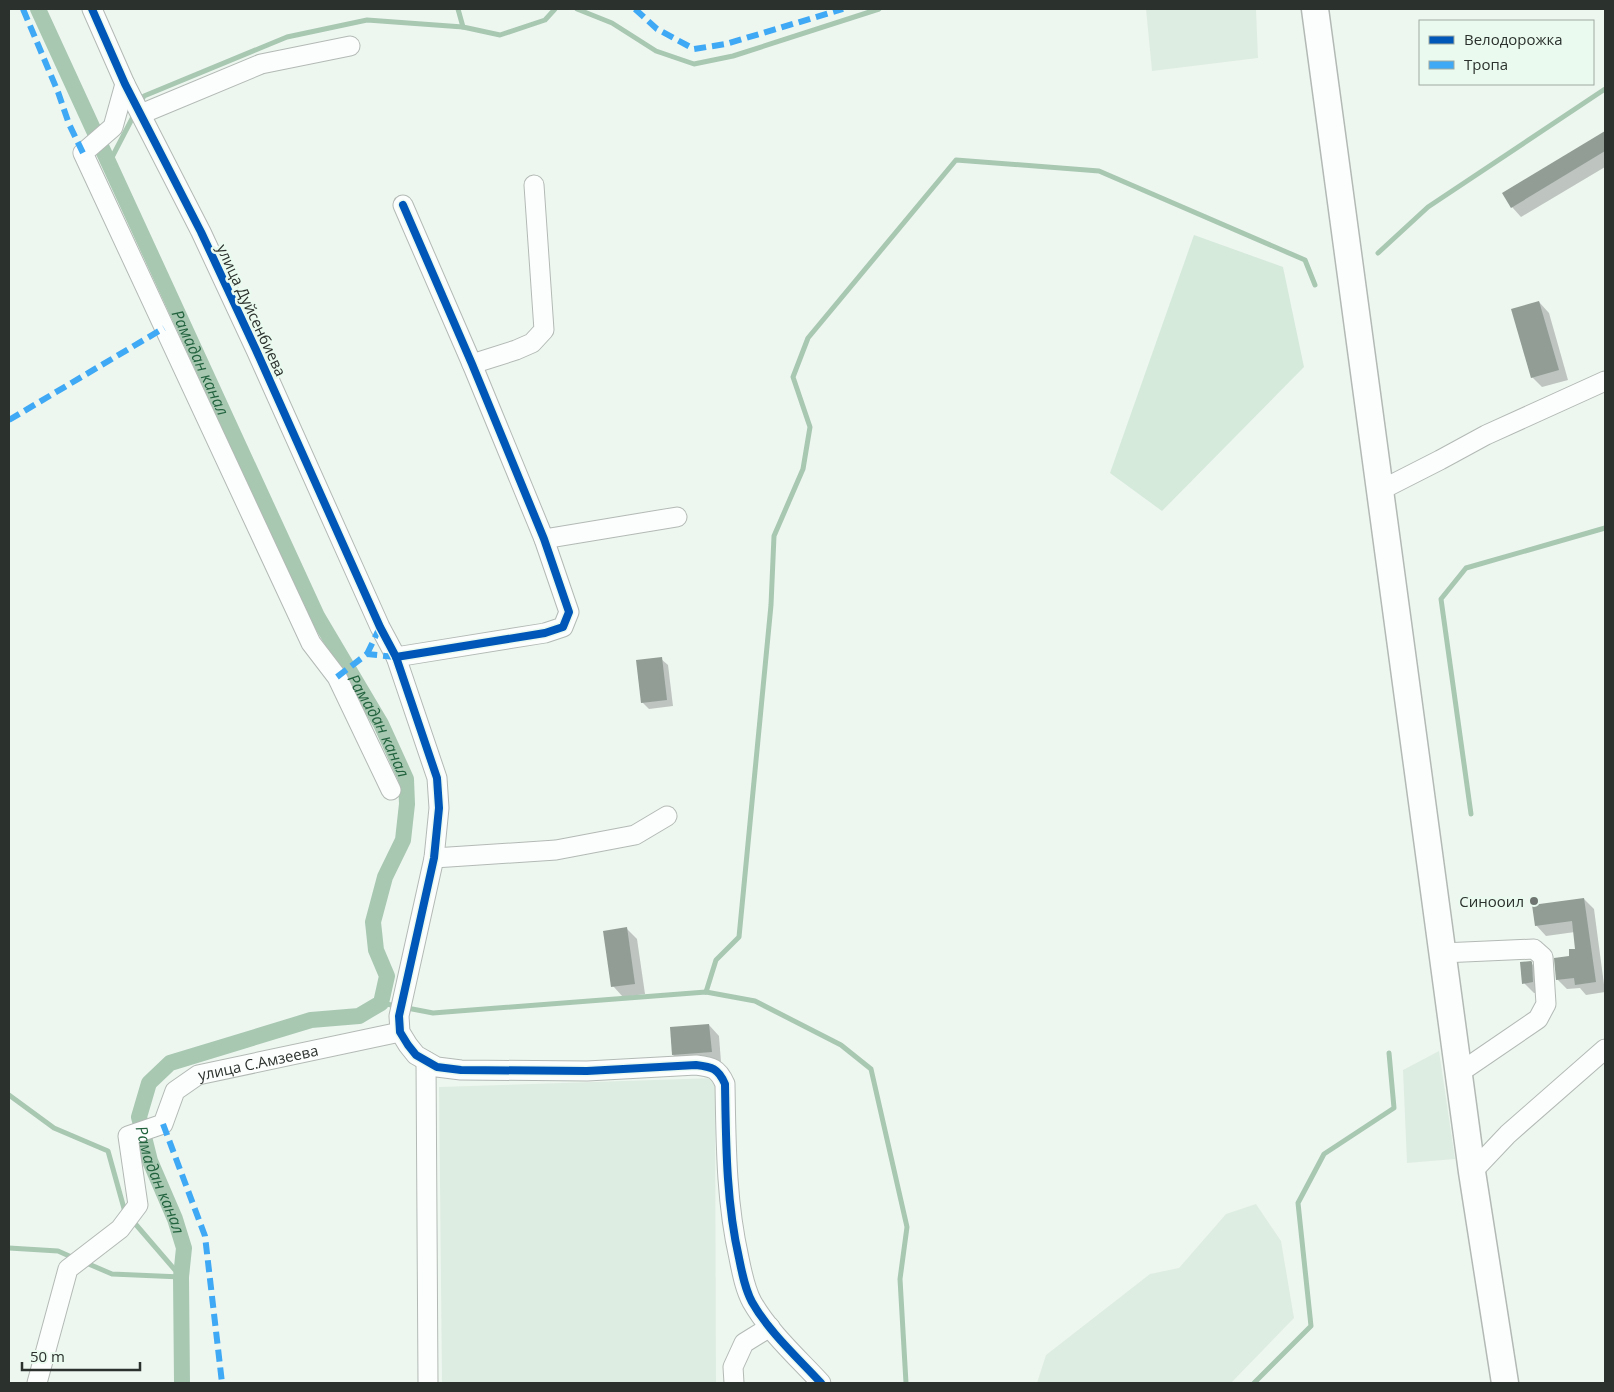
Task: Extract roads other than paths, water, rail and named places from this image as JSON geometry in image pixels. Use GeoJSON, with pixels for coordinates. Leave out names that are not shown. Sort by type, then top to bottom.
{"type":"FeatureCollection","features":[{"type":"Feature","properties":{"kind":"highway"},"geometry":{"type":"LineString","coordinates":[[1315,9],[1472,1172],[1505,1383]]}},
{"type":"Feature","properties":{"kind":"street","name":"улица Дуйсенбиева"},"geometry":{"type":"LineString","coordinates":[[92,9],[126,84],[201,232],[380,626],[396,657],[437,778],[439,808],[434,858],[399,1016],[400,1032]]}},
{"type":"Feature","properties":{"kind":"street"},"geometry":{"type":"LineString","coordinates":[[141,114],[261,64],[350,46]]}},
{"type":"Feature","properties":{"kind":"street"},"geometry":{"type":"LineString","coordinates":[[126,84],[113,128],[83,153],[311,643],[337,677],[391,790]]}},
{"type":"Feature","properties":{"kind":"street"},"geometry":{"type":"LineString","coordinates":[[472,364],[532,343],[544,330],[534,185]]}},
{"type":"Feature","properties":{"kind":"street"},"geometry":{"type":"LineString","coordinates":[[396,657],[545,634],[562,627],[569,612],[544,539],[472,364],[403,205]]}},
{"type":"Feature","properties":{"kind":"street"},"geometry":{"type":"LineString","coordinates":[[1381,490],[1486,435],[1605,381]]}},
{"type":"Feature","properties":{"kind":"street"},"geometry":{"type":"LineString","coordinates":[[544,539],[677,517]]}},
{"type":"Feature","properties":{"kind":"street"},"geometry":{"type":"LineString","coordinates":[[434,858],[565,848],[635,835],[667,816]]}},
{"type":"Feature","properties":{"kind":"street"},"geometry":{"type":"LineString","coordinates":[[1442,952],[1534,949],[1543,957],[1546,1004],[1538,1019],[1459,1073]]}},
{"type":"Feature","properties":{"kind":"street"},"geometry":{"type":"LineString","coordinates":[[400,1032],[416,1055],[437,1067],[461,1070],[587,1071],[696,1065],[711,1067],[721,1073],[726,1084],[726,1162],[732,1227],[746,1288],[752,1301],[770,1327],[821,1383]]}},
{"type":"Feature","properties":{"kind":"street","name":"улица С.Амзеева"},"geometry":{"type":"LineString","coordinates":[[37,1383],[68,1269],[120,1229],[138,1205],[128,1136],[163,1124],[175,1091],[198,1075],[400,1032]]}},
{"type":"Feature","properties":{"kind":"street"},"geometry":{"type":"LineString","coordinates":[[1472,1172],[1508,1134],[1605,1049]]}},
{"type":"Feature","properties":{"kind":"street"},"geometry":{"type":"LineString","coordinates":[[426,1061],[428,1383]]}},
{"type":"Feature","properties":{"kind":"street"},"geometry":{"type":"LineString","coordinates":[[734,1383],[733,1367],[744,1343],[770,1327]]}},
{"type":"Feature","properties":{"kind":"waterway","name":"Рамадан канал"},"geometry":{"type":"LineString","coordinates":[[38,9],[317,616],[381,724],[406,779],[407,804],[403,840],[385,877],[373,922],[376,950],[387,976],[381,1003],[359,1016],[311,1020],[170,1063],[149,1083],[139,1117],[150,1161],[175,1219],[184,1248],[181,1277],[182,1383]]}},
{"type":"Feature","properties":{"kind":"waterway"},"geometry":{"type":"LineString","coordinates":[[458,9],[463,27]]}},
{"type":"Feature","properties":{"kind":"waterway"},"geometry":{"type":"LineString","coordinates":[[140,103],[144,96],[287,37],[367,20],[463,27],[500,35],[545,20],[555,9]]}},
{"type":"Feature","properties":{"kind":"waterway"},"geometry":{"type":"LineString","coordinates":[[577,9],[612,23],[656,51],[694,64],[733,56],[879,9]]}},
{"type":"Feature","properties":{"kind":"waterway"},"geometry":{"type":"LineString","coordinates":[[1378,253],[1428,207],[1605,89]]}},
{"type":"Feature","properties":{"kind":"waterway"},"geometry":{"type":"LineString","coordinates":[[109,163],[135,113]]}},
{"type":"Feature","properties":{"kind":"waterway"},"geometry":{"type":"LineString","coordinates":[[706,992],[716,960],[739,937],[771,605],[774,536],[803,469],[810,427],[793,377],[808,338],[956,160],[1099,171],[1305,260],[1315,285]]}},
{"type":"Feature","properties":{"kind":"waterway"},"geometry":{"type":"LineString","coordinates":[[1471,814],[1441,599],[1466,568],[1605,528]]}},
{"type":"Feature","properties":{"kind":"waterway"},"geometry":{"type":"LineString","coordinates":[[381,1003],[433,1013],[706,992],[755,1001],[841,1045],[871,1069],[907,1227],[900,1279],[906,1383]]}},
{"type":"Feature","properties":{"kind":"waterway"},"geometry":{"type":"LineString","coordinates":[[1254,1383],[1311,1326],[1298,1203],[1324,1154],[1394,1108],[1389,1053]]}},
{"type":"Feature","properties":{"kind":"waterway"},"geometry":{"type":"LineString","coordinates":[[9,1095],[54,1128],[108,1151],[127,1214]]}},
{"type":"Feature","properties":{"kind":"waterway"},"geometry":{"type":"LineString","coordinates":[[132,1220],[181,1277]]}},
{"type":"Feature","properties":{"kind":"waterway"},"geometry":{"type":"LineString","coordinates":[[9,1248],[58,1251],[76,1259]]}},
{"type":"Feature","properties":{"kind":"waterway"},"geometry":{"type":"LineString","coordinates":[[84,1262],[112,1274],[181,1277]]}},
{"type":"Feature","properties":{"kind":"place","name":"Синооил"},"geometry":{"type":"Point","coordinates":[1534,901]}}]}
